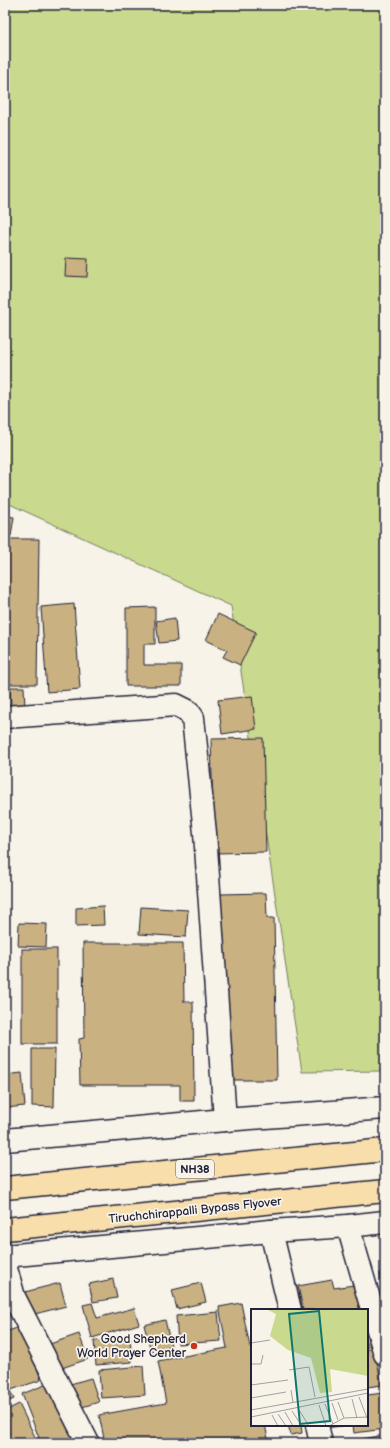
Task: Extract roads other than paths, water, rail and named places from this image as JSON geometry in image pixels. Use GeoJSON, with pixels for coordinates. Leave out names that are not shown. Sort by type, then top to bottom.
{"type":"FeatureCollection","features":[{"type":"Feature","properties":{"kind":"highway","name":"NH38"},"geometry":{"type":"LineString","coordinates":[[5,1188],[385,1150]]}},
{"type":"Feature","properties":{"kind":"highway","name":"Tiruchchirappalli Bypass Flyover"},"geometry":{"type":"LineString","coordinates":[[5,1229],[385,1192]]}},
{"type":"Feature","properties":{"kind":"street"},"geometry":{"type":"LineString","coordinates":[[5,717],[176,705],[188,711],[193,718],[205,833],[225,1120]]}},
{"type":"Feature","properties":{"kind":"street"},"geometry":{"type":"LineString","coordinates":[[5,1140],[225,1120],[385,1108]]}},
{"type":"Feature","properties":{"kind":"street"},"geometry":{"type":"LineString","coordinates":[[5,1256],[385,1222]]}},
{"type":"Feature","properties":{"kind":"street"},"geometry":{"type":"LineString","coordinates":[[348,1226],[385,1354]]}},
{"type":"Feature","properties":{"kind":"street"},"geometry":{"type":"LineString","coordinates":[[271,1231],[290,1309]]}},
{"type":"Feature","properties":{"kind":"street"},"geometry":{"type":"LineString","coordinates":[[5,1265],[14,1296],[88,1443]]}},
{"type":"Feature","properties":{"kind":"street"},"geometry":{"type":"LineString","coordinates":[[317,1426],[321,1443]]}},
{"type":"Feature","properties":{"kind":"place","name":"Good Shepherd World Prayer Center"},"geometry":{"type":"Point","coordinates":[194,1346]}}]}
